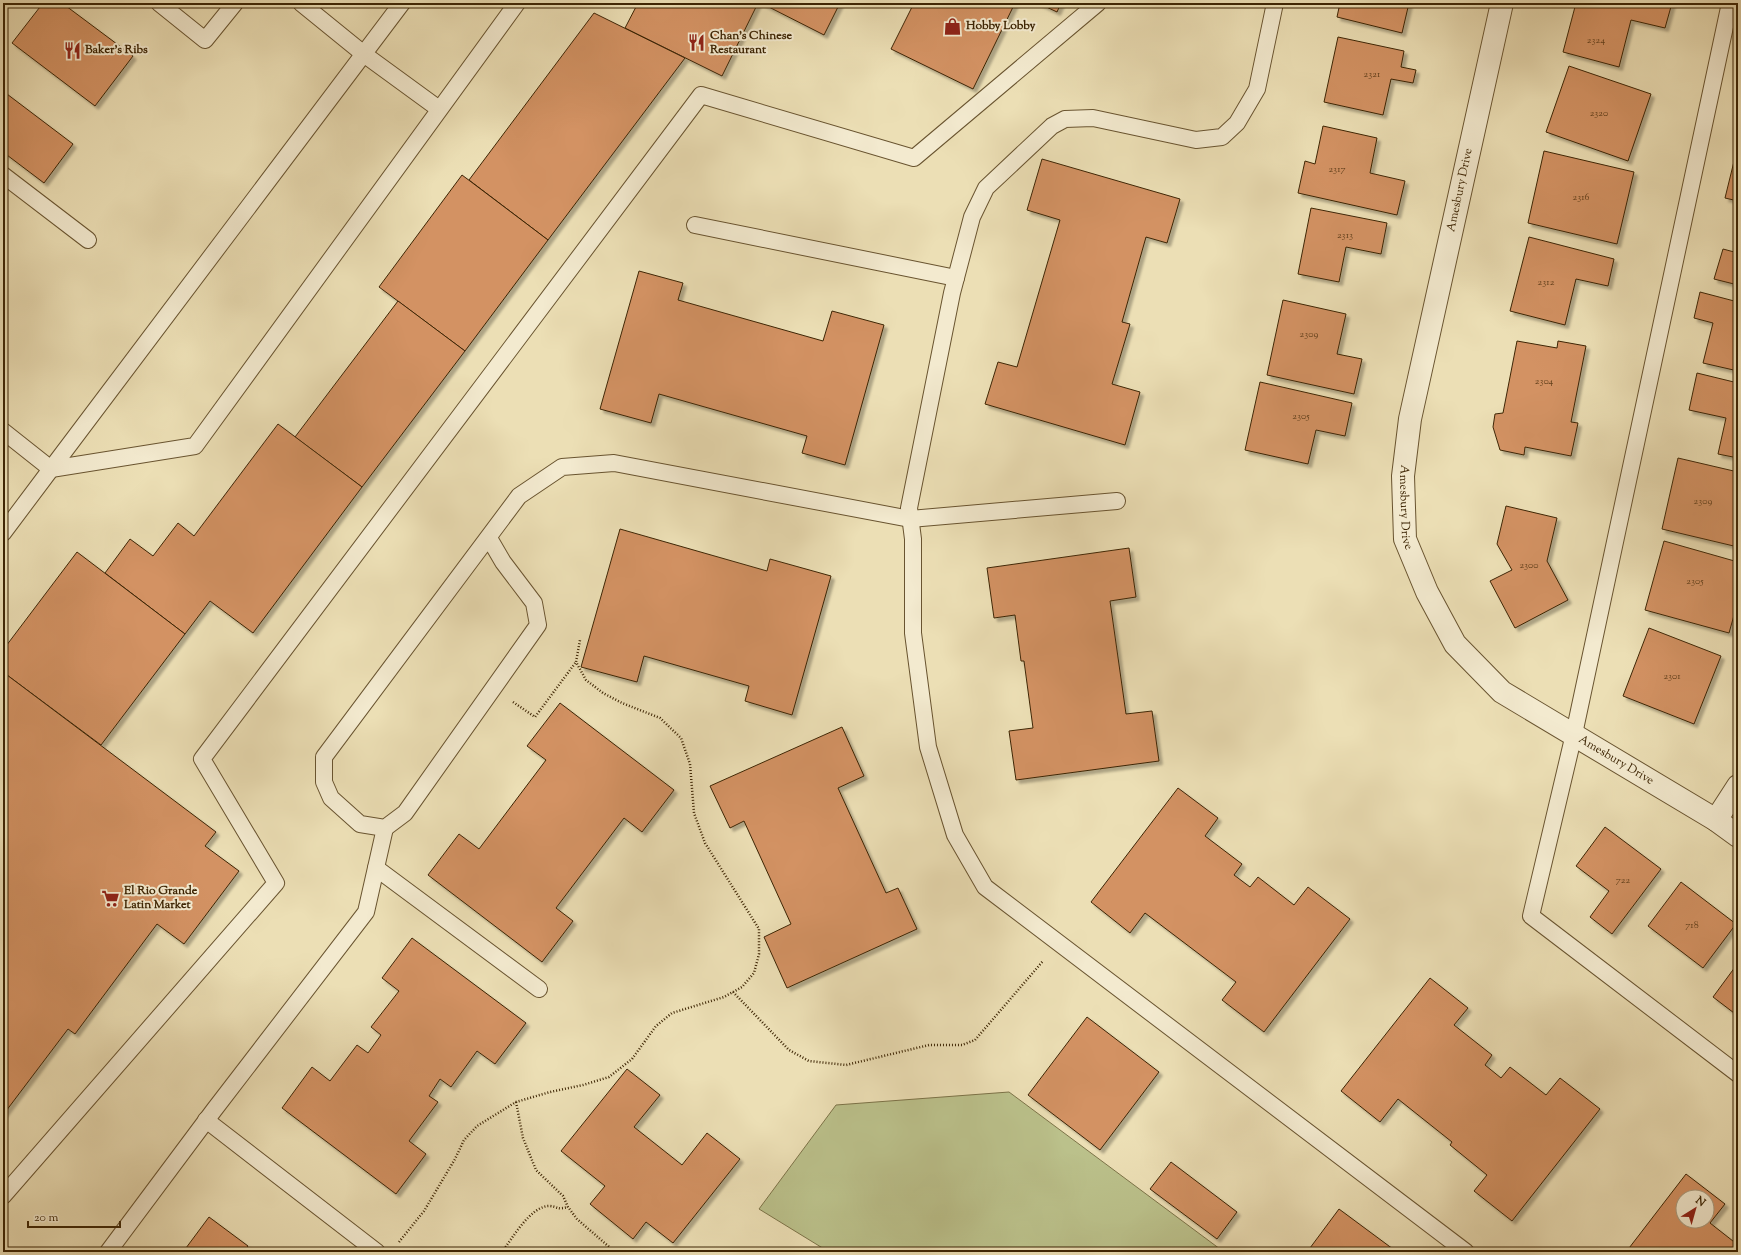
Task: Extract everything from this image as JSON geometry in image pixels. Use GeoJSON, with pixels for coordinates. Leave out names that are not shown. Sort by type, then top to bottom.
{"type":"FeatureCollection","features":[{"type":"Feature","properties":{"kind":"street","name":"Amesbury Drive"},"geometry":{"type":"LineString","coordinates":[[1502,3],[1410,419],[1403,476],[1405,539],[1427,592],[1455,644],[1502,692],[1716,820],[1738,836]]}},
{"type":"Feature","properties":{"kind":"street"},"geometry":{"type":"LineString","coordinates":[[1716,820],[1738,786]]}},
{"type":"Feature","properties":{"kind":"lane"},"geometry":{"type":"LineString","coordinates":[[158,3],[205,40],[236,3]]}},
{"type":"Feature","properties":{"kind":"lane"},"geometry":{"type":"LineString","coordinates":[[3,533],[365,55],[402,3]]}},
{"type":"Feature","properties":{"kind":"lane"},"geometry":{"type":"LineString","coordinates":[[3,431],[51,469],[195,446],[517,3]]}},
{"type":"Feature","properties":{"kind":"lane"},"geometry":{"type":"LineString","coordinates":[[3,1196],[276,883],[202,759],[701,95],[914,158],[1098,3]]}},
{"type":"Feature","properties":{"kind":"lane"},"geometry":{"type":"LineString","coordinates":[[1275,3],[1257,89],[1237,123],[1222,137],[1196,140],[1093,118],[1066,119],[1052,126],[986,188],[972,217],[956,278],[908,508],[913,539],[912,633],[927,740],[955,834],[985,887],[1466,1252]]}},
{"type":"Feature","properties":{"kind":"lane"},"geometry":{"type":"LineString","coordinates":[[1730,3],[1574,734],[1531,916],[1738,1074]]}},
{"type":"Feature","properties":{"kind":"lane"},"geometry":{"type":"LineString","coordinates":[[303,4],[365,55],[439,109]]}},
{"type":"Feature","properties":{"kind":"lane"},"geometry":{"type":"LineString","coordinates":[[3,175],[88,240]]}},
{"type":"Feature","properties":{"kind":"lane"},"geometry":{"type":"LineString","coordinates":[[695,225],[956,278]]}},
{"type":"Feature","properties":{"kind":"lane"},"geometry":{"type":"LineString","coordinates":[[385,828],[360,824],[331,798],[324,782],[324,757],[519,496],[562,467],[614,463],[910,519],[1117,502]]}},
{"type":"Feature","properties":{"kind":"lane"},"geometry":{"type":"LineString","coordinates":[[108,1252],[206,1120],[366,912],[385,828],[405,813],[538,625],[534,603],[503,562],[489,538]]}},
{"type":"Feature","properties":{"kind":"lane"},"geometry":{"type":"LineString","coordinates":[[376,868],[539,989]]}},
{"type":"Feature","properties":{"kind":"lane"},"geometry":{"type":"LineString","coordinates":[[206,1120],[377,1252]]}},
{"type":"Feature","properties":{"kind":"path"},"geometry":{"type":"LineString","coordinates":[[493,688],[535,718],[576,662],[580,640]]}},
{"type":"Feature","properties":{"kind":"path"},"geometry":{"type":"LineString","coordinates":[[396,1246],[424,1211],[455,1159],[464,1140],[477,1126],[516,1102],[609,1077],[632,1059],[656,1026],[672,1013],[724,997],[742,987],[754,973],[759,954],[759,929],[705,843],[694,813],[690,764],[682,738],[660,718],[622,703],[603,693],[586,680],[576,662]]}},
{"type":"Feature","properties":{"kind":"path"},"geometry":{"type":"LineString","coordinates":[[733,992],[789,1050],[810,1061],[846,1065],[929,1045],[962,1045],[975,1040],[1026,982],[1058,942]]}},
{"type":"Feature","properties":{"kind":"path"},"geometry":{"type":"LineString","coordinates":[[516,1102],[522,1138],[536,1170],[563,1196],[568,1207],[577,1219],[615,1252]]}},
{"type":"Feature","properties":{"kind":"path"},"geometry":{"type":"LineString","coordinates":[[502,1252],[526,1220],[537,1210],[550,1206],[558,1209],[568,1207]]}},
{"type":"Feature","properties":{"kind":"green space"},"geometry":{"type":"Polygon","coordinates":[[[1009,1092],[1224,1252],[829,1252],[759,1209],[836,1105],[1009,1092]]]}},
{"type":"Feature","properties":{"kind":"building","name":"Baker's Ribs"},"geometry":{"type":"Polygon","coordinates":[[[43,3],[62,3],[133,56],[95,106],[12,43],[43,3]]]}},
{"type":"Feature","properties":{"kind":"building","name":"Chan's Chinese Restaurant"},"geometry":{"type":"Polygon","coordinates":[[[638,3],[758,3],[722,76],[625,28],[638,3]]]}},
{"type":"Feature","properties":{"kind":"building"},"geometry":{"type":"Polygon","coordinates":[[[761,3],[840,3],[824,35],[761,3]]]}},
{"type":"Feature","properties":{"kind":"building","name":"Hobby Lobby"},"geometry":{"type":"Polygon","coordinates":[[[914,3],[1015,3],[973,89],[891,49],[914,3]]]}},
{"type":"Feature","properties":{"kind":"building","name":"Hobby Lobby"},"geometry":{"type":"Polygon","coordinates":[[[1038,3],[1061,3],[1057,12],[1038,3]]]}},
{"type":"Feature","properties":{"kind":"building"},"geometry":{"type":"Polygon","coordinates":[[[1340,3],[1409,3],[1402,33],[1337,17],[1340,3]]]}},
{"type":"Feature","properties":{"kind":"building"},"geometry":{"type":"Polygon","coordinates":[[[1576,3],[1672,3],[1665,28],[1631,20],[1619,67],[1563,52],[1576,3]]]}},
{"type":"Feature","properties":{"kind":"building"},"geometry":{"type":"Polygon","coordinates":[[[594,13],[685,58],[548,240],[469,180],[594,13]]]}},
{"type":"Feature","properties":{"kind":"building"},"geometry":{"type":"Polygon","coordinates":[[[1338,37],[1404,51],[1401,67],[1416,70],[1413,83],[1391,79],[1383,115],[1324,102],[1338,37]]]}},
{"type":"Feature","properties":{"kind":"building"},"geometry":{"type":"Polygon","coordinates":[[[1569,66],[1651,94],[1628,161],[1546,132],[1569,66]]]}},
{"type":"Feature","properties":{"kind":"building"},"geometry":{"type":"Polygon","coordinates":[[[3,91],[73,144],[44,183],[3,152],[3,91]]]}},
{"type":"Feature","properties":{"kind":"building"},"geometry":{"type":"Polygon","coordinates":[[[1323,126],[1377,138],[1370,173],[1405,181],[1397,215],[1298,193],[1305,161],[1315,164],[1323,126]]]}},
{"type":"Feature","properties":{"kind":"building"},"geometry":{"type":"Polygon","coordinates":[[[1738,145],[1738,201],[1725,198],[1738,145]]]}},
{"type":"Feature","properties":{"kind":"building"},"geometry":{"type":"Polygon","coordinates":[[[1544,151],[1634,172],[1617,244],[1528,223],[1544,151]]]}},
{"type":"Feature","properties":{"kind":"building"},"geometry":{"type":"Polygon","coordinates":[[[1042,159],[1180,199],[1167,243],[1146,237],[1122,322],[1130,324],[1112,384],[1140,392],[1125,445],[985,404],[998,362],[1017,367],[1060,220],[1027,210],[1042,159]]]}},
{"type":"Feature","properties":{"kind":"building"},"geometry":{"type":"Polygon","coordinates":[[[462,175],[548,240],[465,351],[379,287],[462,175]]]}},
{"type":"Feature","properties":{"kind":"building"},"geometry":{"type":"Polygon","coordinates":[[[1311,208],[1387,223],[1381,254],[1346,247],[1339,282],[1298,274],[1311,208]]]}},
{"type":"Feature","properties":{"kind":"building"},"geometry":{"type":"Polygon","coordinates":[[[1529,237],[1614,259],[1608,286],[1576,279],[1565,325],[1510,311],[1529,237]]]}},
{"type":"Feature","properties":{"kind":"building"},"geometry":{"type":"Polygon","coordinates":[[[1723,249],[1738,253],[1738,285],[1714,279],[1723,249]]]}},
{"type":"Feature","properties":{"kind":"building"},"geometry":{"type":"Polygon","coordinates":[[[639,271],[683,283],[678,300],[823,341],[832,311],[884,325],[845,465],[802,453],[807,436],[659,394],[651,423],[600,409],[639,271]]]}},
{"type":"Feature","properties":{"kind":"building"},"geometry":{"type":"Polygon","coordinates":[[[1700,292],[1738,302],[1738,371],[1703,363],[1713,323],[1694,318],[1700,292]]]}},
{"type":"Feature","properties":{"kind":"building"},"geometry":{"type":"Polygon","coordinates":[[[1283,300],[1346,314],[1337,354],[1362,359],[1354,394],[1267,375],[1283,300]]]}},
{"type":"Feature","properties":{"kind":"building"},"geometry":{"type":"Polygon","coordinates":[[[398,301],[465,351],[362,487],[295,437],[398,301]]]}},
{"type":"Feature","properties":{"kind":"building"},"geometry":{"type":"Polygon","coordinates":[[[1517,341],[1557,348],[1558,341],[1586,346],[1571,422],[1578,423],[1571,456],[1525,447],[1524,455],[1500,450],[1493,427],[1495,414],[1503,413],[1517,341]]]}},
{"type":"Feature","properties":{"kind":"building"},"geometry":{"type":"Polygon","coordinates":[[[1697,373],[1738,383],[1738,458],[1718,454],[1726,418],[1689,410],[1697,373]]]}},
{"type":"Feature","properties":{"kind":"building"},"geometry":{"type":"Polygon","coordinates":[[[1260,382],[1352,403],[1345,436],[1316,430],[1308,464],[1245,450],[1260,382]]]}},
{"type":"Feature","properties":{"kind":"building"},"geometry":{"type":"Polygon","coordinates":[[[278,424],[362,487],[253,633],[210,601],[185,634],[105,573],[130,539],[153,556],[178,523],[194,536],[278,424]]]}},
{"type":"Feature","properties":{"kind":"building"},"geometry":{"type":"Polygon","coordinates":[[[1678,458],[1738,472],[1738,547],[1662,529],[1678,458]]]}},
{"type":"Feature","properties":{"kind":"building"},"geometry":{"type":"Polygon","coordinates":[[[1506,506],[1557,518],[1547,561],[1568,600],[1515,628],[1490,581],[1512,570],[1497,544],[1506,506]]]}},
{"type":"Feature","properties":{"kind":"building"},"geometry":{"type":"Polygon","coordinates":[[[620,529],[767,571],[770,559],[831,576],[792,715],[745,701],[749,686],[644,656],[637,682],[581,667],[620,529]]]}},
{"type":"Feature","properties":{"kind":"building"},"geometry":{"type":"Polygon","coordinates":[[[1664,541],[1738,562],[1738,601],[1729,633],[1645,610],[1664,541]]]}},
{"type":"Feature","properties":{"kind":"building"},"geometry":{"type":"Polygon","coordinates":[[[1129,548],[1136,597],[1110,601],[1126,714],[1152,711],[1159,761],[1016,780],[1009,731],[1033,728],[1024,661],[1021,661],[1015,615],[994,618],[987,568],[1129,548]]]}},
{"type":"Feature","properties":{"kind":"building"},"geometry":{"type":"Polygon","coordinates":[[[77,552],[185,634],[101,745],[3,672],[3,650],[77,552]]]}},
{"type":"Feature","properties":{"kind":"building"},"geometry":{"type":"Polygon","coordinates":[[[1649,628],[1721,656],[1694,724],[1623,696],[1649,628]]]}},
{"type":"Feature","properties":{"kind":"building","name":"El Rio Grande Latin Market"},"geometry":{"type":"Polygon","coordinates":[[[3,672],[216,832],[205,846],[239,871],[184,944],[157,924],[75,1034],[68,1029],[3,1115],[3,672]]]}},
{"type":"Feature","properties":{"kind":"building"},"geometry":{"type":"Polygon","coordinates":[[[560,703],[674,790],[642,832],[624,818],[556,908],[573,921],[542,962],[428,875],[459,834],[479,849],[546,760],[527,746],[560,703]]]}},
{"type":"Feature","properties":{"kind":"building"},"geometry":{"type":"Polygon","coordinates":[[[842,727],[864,776],[838,788],[886,893],[898,888],[917,929],[787,988],[764,937],[791,924],[744,821],[730,828],[710,786],[842,727]]]}},
{"type":"Feature","properties":{"kind":"building"},"geometry":{"type":"Polygon","coordinates":[[[1178,788],[1218,818],[1205,836],[1242,864],[1234,875],[1250,887],[1258,877],[1294,905],[1308,887],[1350,919],[1264,1032],[1222,1000],[1236,982],[1145,913],[1130,933],[1091,902],[1178,788]]]}},
{"type":"Feature","properties":{"kind":"building"},"geometry":{"type":"Polygon","coordinates":[[[1605,827],[1661,869],[1612,934],[1590,917],[1609,891],[1576,866],[1605,827]]]}},
{"type":"Feature","properties":{"kind":"building"},"geometry":{"type":"Polygon","coordinates":[[[1681,882],[1736,924],[1703,968],[1648,926],[1681,882]]]}},
{"type":"Feature","properties":{"kind":"building"},"geometry":{"type":"Polygon","coordinates":[[[412,938],[526,1023],[495,1064],[477,1051],[451,1087],[440,1079],[429,1096],[438,1102],[409,1141],[426,1154],[396,1194],[282,1108],[312,1067],[330,1081],[357,1045],[368,1053],[381,1035],[371,1027],[399,991],[382,978],[412,938]]]}},
{"type":"Feature","properties":{"kind":"building"},"geometry":{"type":"Polygon","coordinates":[[[1738,963],[1738,1016],[1713,997],[1738,963]]]}},
{"type":"Feature","properties":{"kind":"building"},"geometry":{"type":"Polygon","coordinates":[[[1430,978],[1468,1008],[1454,1025],[1492,1055],[1485,1065],[1501,1078],[1510,1067],[1546,1095],[1560,1078],[1600,1109],[1512,1221],[1474,1191],[1487,1175],[1450,1145],[1452,1142],[1398,1099],[1380,1122],[1341,1091],[1430,978]]]}},
{"type":"Feature","properties":{"kind":"building"},"geometry":{"type":"Polygon","coordinates":[[[1087,1017],[1159,1072],[1100,1150],[1028,1095],[1087,1017]]]}},
{"type":"Feature","properties":{"kind":"building"},"geometry":{"type":"Polygon","coordinates":[[[627,1069],[660,1095],[634,1127],[682,1165],[707,1133],[740,1159],[673,1243],[646,1222],[633,1239],[590,1204],[605,1186],[561,1151],[627,1069]]]}},
{"type":"Feature","properties":{"kind":"building"},"geometry":{"type":"Polygon","coordinates":[[[1171,1162],[1237,1212],[1217,1239],[1150,1189],[1171,1162]]]}},
{"type":"Feature","properties":{"kind":"building"},"geometry":{"type":"Polygon","coordinates":[[[1686,1174],[1706,1189],[1675,1189],[1675,1229],[1715,1229],[1715,1227],[1738,1245],[1738,1252],[1626,1252],[1686,1174]]]}},
{"type":"Feature","properties":{"kind":"building"},"geometry":{"type":"Polygon","coordinates":[[[1715,1196],[1725,1204],[1715,1217],[1715,1196]]]}},
{"type":"Feature","properties":{"kind":"building"},"geometry":{"type":"Polygon","coordinates":[[[1339,1209],[1397,1252],[1307,1252],[1339,1209]]]}},
{"type":"Feature","properties":{"kind":"building"},"geometry":{"type":"Polygon","coordinates":[[[209,1217],[248,1246],[243,1252],[183,1252],[209,1217]]]}},
{"type":"Feature","properties":{"kind":"place","name":"Hobby Lobby"},"geometry":{"type":"Point","coordinates":[953,26]}},
{"type":"Feature","properties":{"kind":"place","name":"Chan's Chinese Restaurant"},"geometry":{"type":"Point","coordinates":[697,43]}},
{"type":"Feature","properties":{"kind":"place","name":"Baker's Ribs"},"geometry":{"type":"Point","coordinates":[72,50]}},
{"type":"Feature","properties":{"kind":"place","name":"El Rio Grande Latin Market"},"geometry":{"type":"Point","coordinates":[111,898]}}]}
